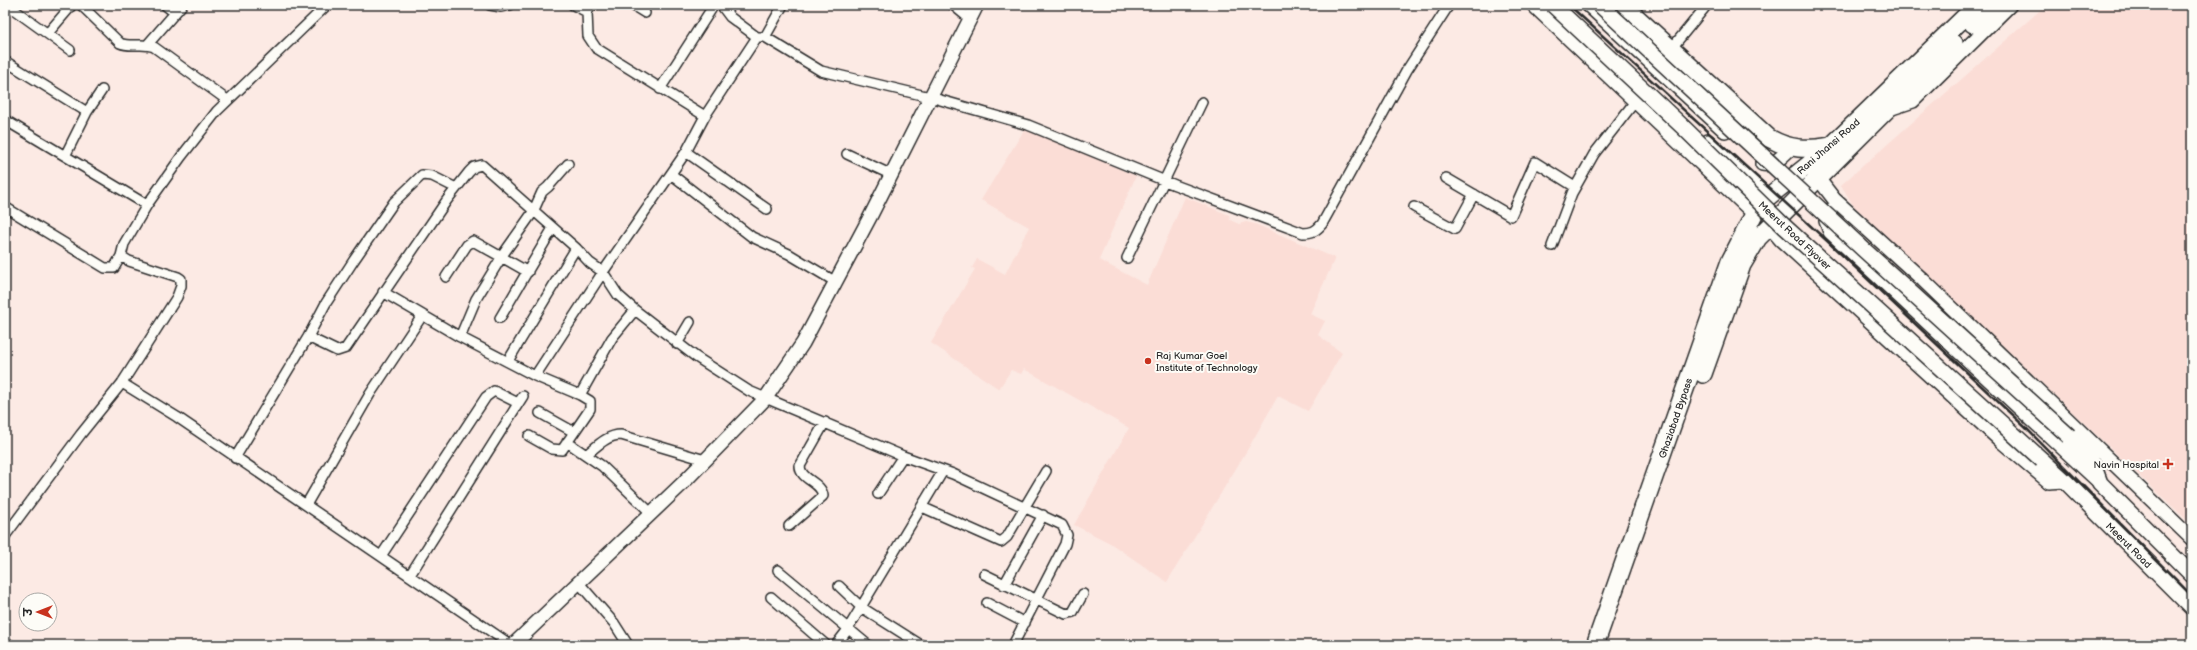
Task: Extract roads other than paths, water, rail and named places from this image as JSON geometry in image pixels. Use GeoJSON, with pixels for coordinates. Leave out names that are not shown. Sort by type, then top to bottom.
{"type":"FeatureCollection","features":[{"type":"Feature","properties":{"kind":"highway"},"geometry":{"type":"LineString","coordinates":[[1536,5],[1637,98],[1755,212]]}},
{"type":"Feature","properties":{"kind":"highway"},"geometry":{"type":"LineString","coordinates":[[1622,5],[1769,138],[1791,148],[1804,150],[1831,146]]}},
{"type":"Feature","properties":{"kind":"highway"},"geometry":{"type":"LineString","coordinates":[[1909,79],[1977,5]]}},
{"type":"Feature","properties":{"kind":"highway"},"geometry":{"type":"LineString","coordinates":[[1886,101],[1992,5]]}},
{"type":"Feature","properties":{"kind":"highway","name":"Rani Jhansi Road"},"geometry":{"type":"LineString","coordinates":[[1768,197],[1886,101]]}},
{"type":"Feature","properties":{"kind":"highway","name":"Ghaziabad Bypass"},"geometry":{"type":"LineString","coordinates":[[1606,645],[1742,265],[1750,248],[1886,101]]}},
{"type":"Feature","properties":{"kind":"highway"},"geometry":{"type":"LineString","coordinates":[[1732,191],[1744,175]]}},
{"type":"Feature","properties":{"kind":"highway","name":"Ghaziabad Bypass"},"geometry":{"type":"LineString","coordinates":[[1595,645],[1730,261],[1755,212],[1768,197]]}},
{"type":"Feature","properties":{"kind":"main road","name":"Meerut Road Flyover"},"geometry":{"type":"LineString","coordinates":[[1553,5],[1791,232],[2066,481]]}},
{"type":"Feature","properties":{"kind":"main road"},"geometry":{"type":"LineString","coordinates":[[1600,5],[1863,249],[2090,456],[2100,483],[2192,575]]}},
{"type":"Feature","properties":{"kind":"main road","name":"Meerut Road"},"geometry":{"type":"LineString","coordinates":[[2066,481],[2192,608]]}},
{"type":"Feature","properties":{"kind":"street"},"geometry":{"type":"LineString","coordinates":[[48,34],[72,5]]}},
{"type":"Feature","properties":{"kind":"street"},"geometry":{"type":"LineString","coordinates":[[81,5],[120,42],[129,45],[148,44],[160,51],[227,100]]}},
{"type":"Feature","properties":{"kind":"street"},"geometry":{"type":"LineString","coordinates":[[165,5],[175,13]]}},
{"type":"Feature","properties":{"kind":"street"},"geometry":{"type":"LineString","coordinates":[[148,44],[182,5]]}},
{"type":"Feature","properties":{"kind":"street"},"geometry":{"type":"LineString","coordinates":[[5,207],[68,244],[105,268],[114,268],[121,256],[124,244],[147,205],[181,157],[227,100],[328,5]]}},
{"type":"Feature","properties":{"kind":"street"},"geometry":{"type":"LineString","coordinates":[[490,5],[501,7],[510,5]]}},
{"type":"Feature","properties":{"kind":"street"},"geometry":{"type":"LineString","coordinates":[[573,5],[589,8],[588,36],[596,48],[705,116]]}},
{"type":"Feature","properties":{"kind":"street"},"geometry":{"type":"LineString","coordinates":[[632,5],[645,13]]}},
{"type":"Feature","properties":{"kind":"street"},"geometry":{"type":"LineString","coordinates":[[660,88],[714,5]]}},
{"type":"Feature","properties":{"kind":"street"},"geometry":{"type":"LineString","coordinates":[[721,5],[730,17],[761,37],[821,71],[930,97],[1028,125],[1164,181],[1303,233],[1317,231],[1366,148],[1407,70],[1449,5]]}},
{"type":"Feature","properties":{"kind":"street"},"geometry":{"type":"LineString","coordinates":[[535,376],[603,272],[686,152],[705,116],[782,5]]}},
{"type":"Feature","properties":{"kind":"street"},"geometry":{"type":"LineString","coordinates":[[953,5],[970,19]]}},
{"type":"Feature","properties":{"kind":"street"},"geometry":{"type":"LineString","coordinates":[[122,383],[176,417],[235,458],[306,504],[512,645],[705,460],[765,399],[803,343],[836,282],[977,5]]}},
{"type":"Feature","properties":{"kind":"street"},"geometry":{"type":"LineString","coordinates":[[1561,5],[1768,197]]}},
{"type":"Feature","properties":{"kind":"street"},"geometry":{"type":"LineString","coordinates":[[1588,5],[1763,165],[1778,160],[1791,148]]}},
{"type":"Feature","properties":{"kind":"street"},"geometry":{"type":"LineString","coordinates":[[1671,49],[1707,5]]}},
{"type":"Feature","properties":{"kind":"street"},"geometry":{"type":"LineString","coordinates":[[1968,5],[1899,70],[1886,101],[1913,101],[2010,5]]}},
{"type":"Feature","properties":{"kind":"street"},"geometry":{"type":"LineString","coordinates":[[8,8],[70,50]]}},
{"type":"Feature","properties":{"kind":"street"},"geometry":{"type":"LineString","coordinates":[[5,61],[87,112]]}},
{"type":"Feature","properties":{"kind":"street"},"geometry":{"type":"LineString","coordinates":[[66,154],[87,112],[102,90]]}},
{"type":"Feature","properties":{"kind":"street"},"geometry":{"type":"LineString","coordinates":[[1552,246],[1575,188],[1594,154],[1637,98]]}},
{"type":"Feature","properties":{"kind":"street"},"geometry":{"type":"LineString","coordinates":[[1127,258],[1202,102]]}},
{"type":"Feature","properties":{"kind":"street"},"geometry":{"type":"LineString","coordinates":[[5,120],[66,154],[147,205]]}},
{"type":"Feature","properties":{"kind":"street"},"geometry":{"type":"LineString","coordinates":[[686,152],[767,209]]}},
{"type":"Feature","properties":{"kind":"street"},"geometry":{"type":"LineString","coordinates":[[847,154],[892,174]]}},
{"type":"Feature","properties":{"kind":"street"},"geometry":{"type":"LineString","coordinates":[[1446,178],[1511,216],[1535,162],[1575,188]]}},
{"type":"Feature","properties":{"kind":"street"},"geometry":{"type":"LineString","coordinates":[[460,337],[476,299],[502,256],[533,212],[542,192],[548,188],[568,164]]}},
{"type":"Feature","properties":{"kind":"street"},"geometry":{"type":"LineString","coordinates":[[308,337],[331,349],[342,351],[346,348],[383,292],[456,188],[474,167],[482,165],[533,212],[576,248],[590,263],[603,272],[618,295],[635,310],[677,344],[765,399],[943,471],[1043,515],[1062,526],[1067,535],[1065,544],[1013,645]]}},
{"type":"Feature","properties":{"kind":"street"},"geometry":{"type":"LineString","coordinates":[[235,458],[308,337],[326,303],[394,202],[417,178],[427,174],[456,188]]}},
{"type":"Feature","properties":{"kind":"street"},"geometry":{"type":"LineString","coordinates":[[671,174],[752,237],[788,254],[836,282]]}},
{"type":"Feature","properties":{"kind":"street"},"geometry":{"type":"LineString","coordinates":[[1817,177],[1834,199],[1923,280],[2192,538]]}},
{"type":"Feature","properties":{"kind":"street"},"geometry":{"type":"LineString","coordinates":[[1414,207],[1455,229],[1474,194]]}},
{"type":"Feature","properties":{"kind":"street"},"geometry":{"type":"LineString","coordinates":[[1834,199],[1826,220],[1830,232],[2100,483]]}},
{"type":"Feature","properties":{"kind":"street"},"geometry":{"type":"LineString","coordinates":[[1769,226],[1781,240],[2002,442],[2049,482],[2066,481]]}},
{"type":"Feature","properties":{"kind":"street"},"geometry":{"type":"LineString","coordinates":[[500,318],[553,228]]}},
{"type":"Feature","properties":{"kind":"street"},"geometry":{"type":"LineString","coordinates":[[446,276],[470,242],[477,242],[528,272]]}},
{"type":"Feature","properties":{"kind":"street"},"geometry":{"type":"LineString","coordinates":[[508,361],[576,248]]}},
{"type":"Feature","properties":{"kind":"street"},"geometry":{"type":"LineString","coordinates":[[5,536],[81,434],[122,383],[177,296],[181,282],[178,277],[129,261],[121,256]]}},
{"type":"Feature","properties":{"kind":"street"},"geometry":{"type":"LineString","coordinates":[[383,292],[460,337],[535,376],[580,395],[590,401],[590,408],[562,450],[552,450],[529,436]]}},
{"type":"Feature","properties":{"kind":"street"},"geometry":{"type":"LineString","coordinates":[[580,395],[612,338],[635,310]]}},
{"type":"Feature","properties":{"kind":"street"},"geometry":{"type":"LineString","coordinates":[[306,504],[370,394],[422,316]]}},
{"type":"Feature","properties":{"kind":"street"},"geometry":{"type":"LineString","coordinates":[[677,344],[690,322]]}},
{"type":"Feature","properties":{"kind":"street"},"geometry":{"type":"LineString","coordinates":[[381,556],[486,397],[494,391],[520,400],[410,575]]}},
{"type":"Feature","properties":{"kind":"street"},"geometry":{"type":"LineString","coordinates":[[540,413],[574,432]]}},
{"type":"Feature","properties":{"kind":"street"},"geometry":{"type":"LineString","coordinates":[[789,526],[822,496],[820,489],[802,473],[800,466],[825,422]]}},
{"type":"Feature","properties":{"kind":"street"},"geometry":{"type":"LineString","coordinates":[[586,455],[605,440],[615,435],[621,435],[705,460]]}},
{"type":"Feature","properties":{"kind":"street"},"geometry":{"type":"LineString","coordinates":[[568,442],[602,466],[651,512]]}},
{"type":"Feature","properties":{"kind":"street"},"geometry":{"type":"LineString","coordinates":[[878,494],[903,456]]}},
{"type":"Feature","properties":{"kind":"street"},"geometry":{"type":"LineString","coordinates":[[836,645],[848,630],[943,471]]}},
{"type":"Feature","properties":{"kind":"street"},"geometry":{"type":"LineString","coordinates":[[922,507],[1001,542],[1007,537],[1046,471]]}},
{"type":"Feature","properties":{"kind":"street"},"geometry":{"type":"LineString","coordinates":[[1004,585],[1043,515]]}},
{"type":"Feature","properties":{"kind":"street"},"geometry":{"type":"LineString","coordinates":[[778,570],[848,630],[868,645]]}},
{"type":"Feature","properties":{"kind":"street"},"geometry":{"type":"LineString","coordinates":[[984,574],[1036,601],[1069,615],[1073,612],[1084,594]]}},
{"type":"Feature","properties":{"kind":"street"},"geometry":{"type":"LineString","coordinates":[[578,582],[614,623],[628,645]]}},
{"type":"Feature","properties":{"kind":"street"},"geometry":{"type":"LineString","coordinates":[[839,586],[861,607],[921,645]]}},
{"type":"Feature","properties":{"kind":"street"},"geometry":{"type":"LineString","coordinates":[[771,597],[826,645]]}},
{"type":"Feature","properties":{"kind":"street"},"geometry":{"type":"LineString","coordinates":[[987,603],[1025,623]]}},
{"type":"Feature","properties":{"kind":"street"},"geometry":{"type":"LineString","coordinates":[[5,642],[10,645]]}},
{"type":"Feature","properties":{"kind":"railway"},"geometry":{"type":"LineString","coordinates":[[1569,5],[1826,240],[2026,428],[2192,596]]}},
{"type":"Feature","properties":{"kind":"place","name":"Raj Kumar Goel Institute of Technology"},"geometry":{"type":"Point","coordinates":[1148,361]}},
{"type":"Feature","properties":{"kind":"place","name":"Navin Hospital"},"geometry":{"type":"Point","coordinates":[2168,464]}}]}
